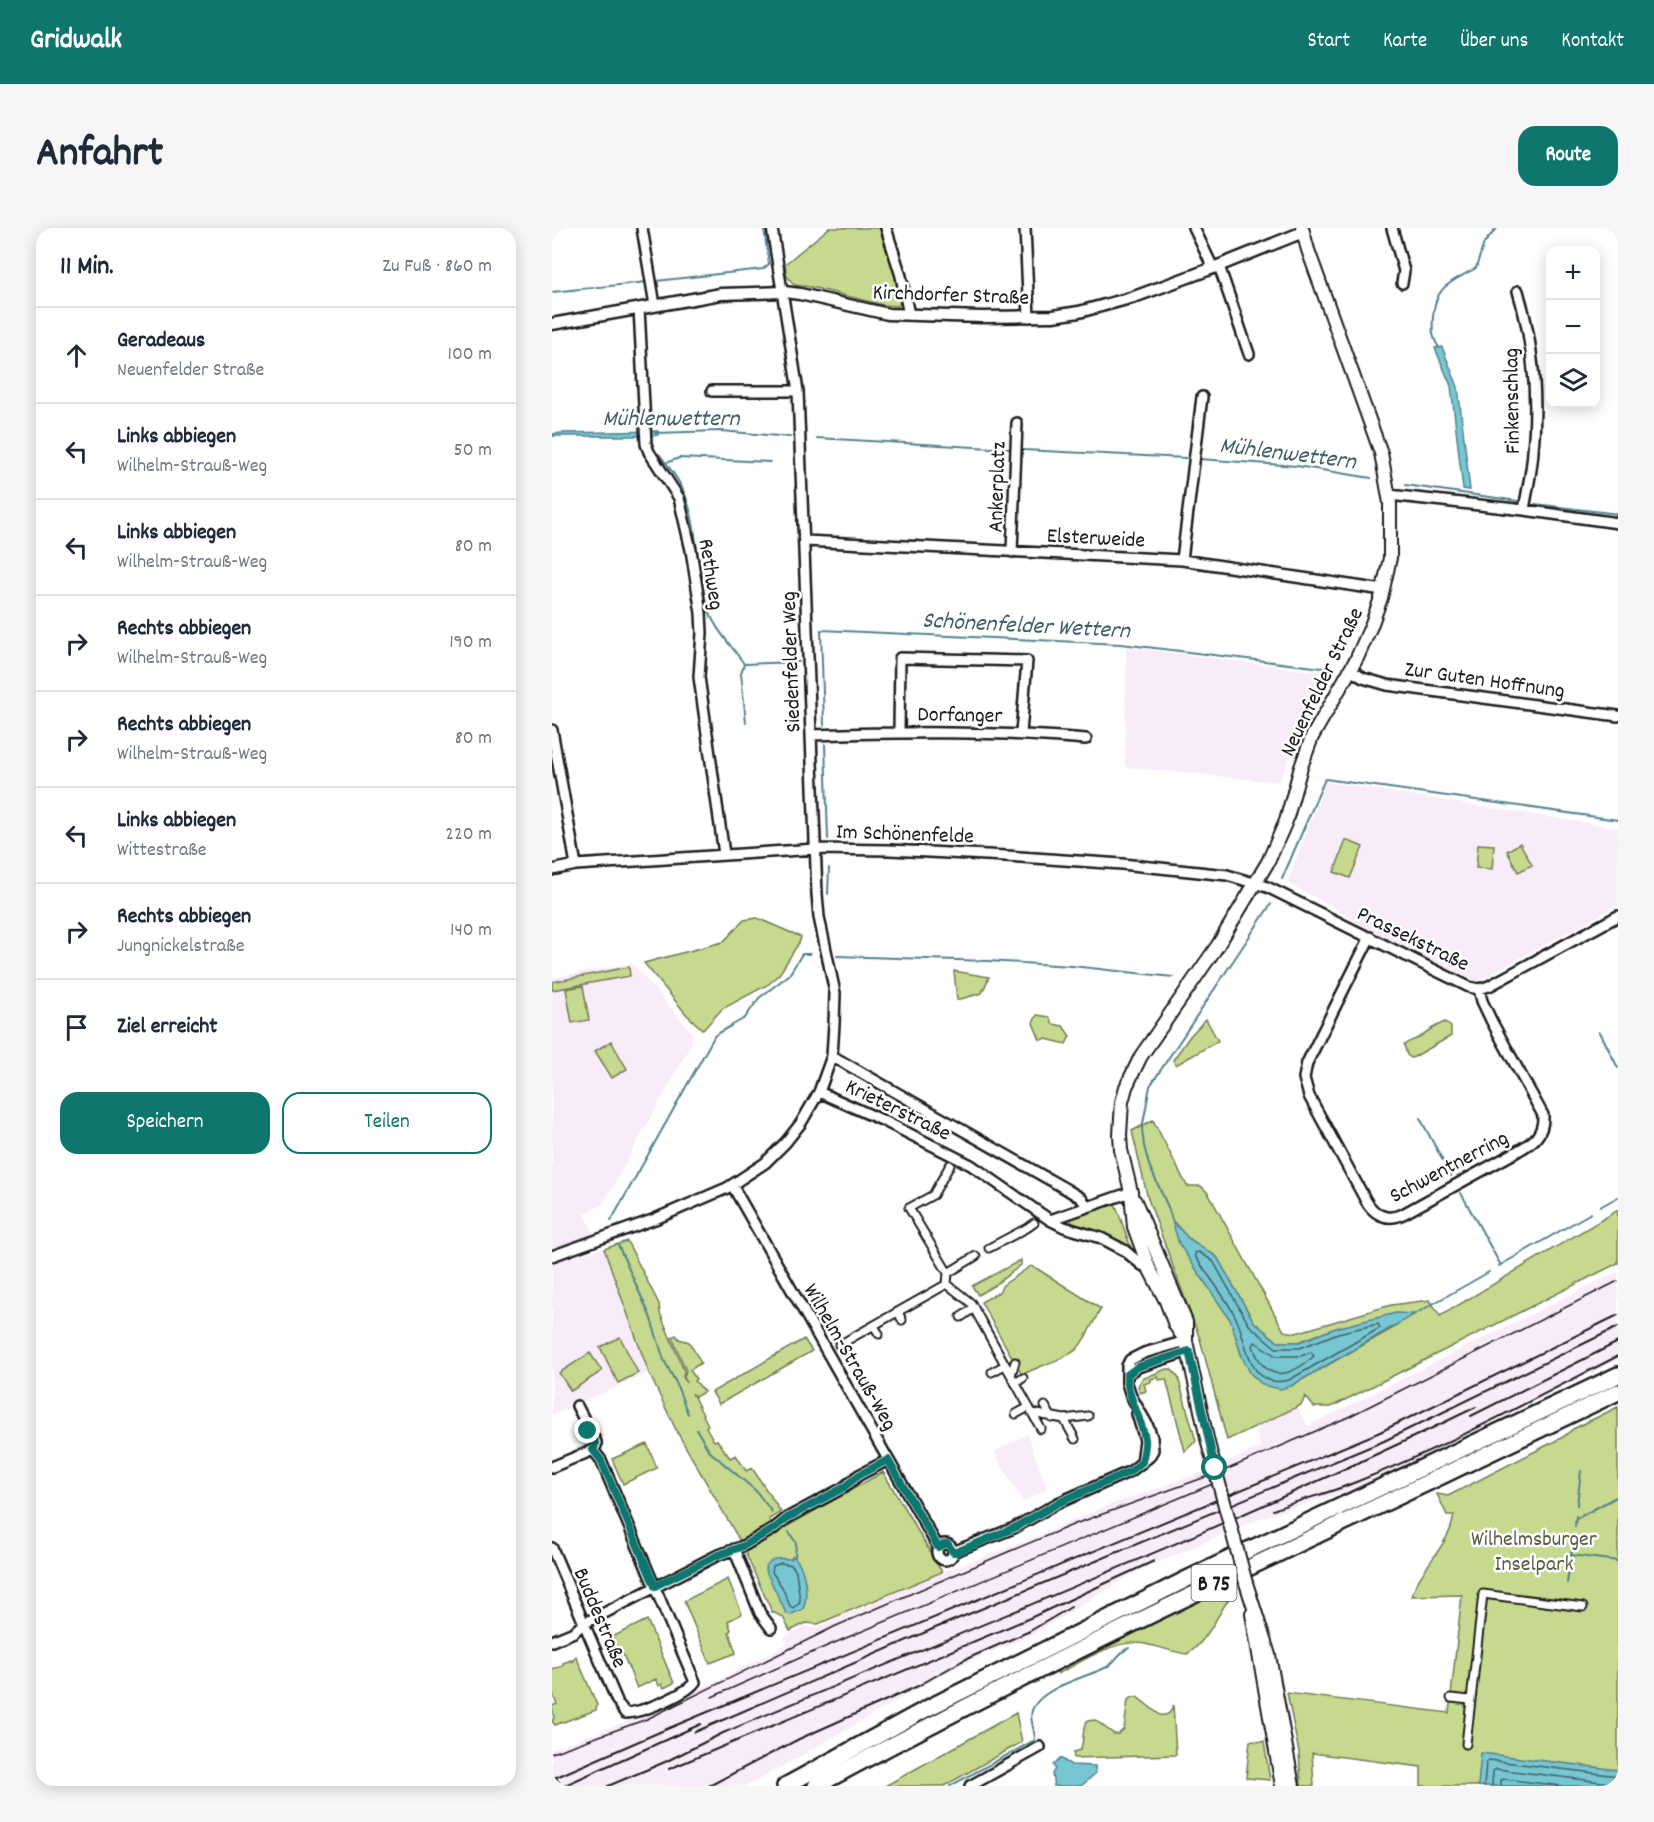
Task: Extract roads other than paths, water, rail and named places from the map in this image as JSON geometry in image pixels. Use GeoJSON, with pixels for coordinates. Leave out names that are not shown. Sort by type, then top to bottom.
{"type":"FeatureCollection","features":[{"type":"Feature","properties":{"kind":"highway","name":"B 75"},"geometry":{"type":"LineString","coordinates":[[785,1786],[928,1708],[1165,1589],[1618,1376]]}},
{"type":"Feature","properties":{"kind":"highway","name":"B 75"},"geometry":{"type":"LineString","coordinates":[[816,1786],[969,1704],[1194,1592],[1618,1392]]}},
{"type":"Feature","properties":{"kind":"main road","name":"Neuenfelder Straße"},"geometry":{"type":"LineString","coordinates":[[1187,1346],[1149,1268],[1134,1227],[1131,1192],[1121,1150],[1122,1102],[1126,1087],[1141,1056],[1218,945],[1268,862],[1282,831],[1312,737],[1367,637],[1383,591],[1390,546],[1389,495],[1377,440],[1303,230]]}},
{"type":"Feature","properties":{"kind":"main road","name":"Neuenfelder Straße"},"geometry":{"type":"LineString","coordinates":[[1131,1192],[1186,1322],[1187,1346],[1208,1443],[1246,1583],[1269,1655],[1293,1786]]}},
{"type":"Feature","properties":{"kind":"main road","name":"Neuenfelder Straße"},"geometry":{"type":"LineString","coordinates":[[1251,1600],[1254,1636],[1282,1786]]}},
{"type":"Feature","properties":{"kind":"street"},"geometry":{"type":"LineString","coordinates":[[642,228],[655,305]]}},
{"type":"Feature","properties":{"kind":"street","name":"Siedenfelder Weg"},"geometry":{"type":"LineString","coordinates":[[772,228],[798,391],[819,917],[835,993],[832,1056],[819,1092]]}},
{"type":"Feature","properties":{"kind":"street"},"geometry":{"type":"LineString","coordinates":[[886,228],[901,276],[909,315]]}},
{"type":"Feature","properties":{"kind":"street"},"geometry":{"type":"LineString","coordinates":[[1025,228],[1029,317]]}},
{"type":"Feature","properties":{"kind":"street"},"geometry":{"type":"LineString","coordinates":[[1194,228],[1216,267],[1249,354]]}},
{"type":"Feature","properties":{"kind":"street"},"geometry":{"type":"LineString","coordinates":[[1392,228],[1404,271],[1402,283]]}},
{"type":"Feature","properties":{"kind":"street","name":"Kirchdorfer Straße"},"geometry":{"type":"LineString","coordinates":[[552,324],[721,294],[784,292],[822,298],[874,312],[909,315],[1053,316],[1108,305],[1216,267],[1303,230]]}},
{"type":"Feature","properties":{"kind":"street","name":"Finkenschlag"},"geometry":{"type":"LineString","coordinates":[[1518,291],[1531,348],[1534,394],[1533,451],[1524,510]]}},
{"type":"Feature","properties":{"kind":"street","name":"Rethweg"},"geometry":{"type":"LineString","coordinates":[[639,308],[645,434],[649,452],[679,498],[701,613],[699,677],[724,854]]}},
{"type":"Feature","properties":{"kind":"street"},"geometry":{"type":"LineString","coordinates":[[712,392],[798,391]]}},
{"type":"Feature","properties":{"kind":"street"},"geometry":{"type":"LineString","coordinates":[[1182,560],[1202,397]]}},
{"type":"Feature","properties":{"kind":"street","name":"Ankerplatz"},"geometry":{"type":"LineString","coordinates":[[1012,552],[1017,423]]}},
{"type":"Feature","properties":{"kind":"street"},"geometry":{"type":"LineString","coordinates":[[1389,495],[1524,510],[1618,524]]}},
{"type":"Feature","properties":{"kind":"street","name":"Elsterweide"},"geometry":{"type":"LineString","coordinates":[[805,541],[1182,560],[1383,591]]}},
{"type":"Feature","properties":{"kind":"street","name":"Dorfanger"},"geometry":{"type":"LineString","coordinates":[[898,732],[900,658],[1027,661],[1021,733]]}},
{"type":"Feature","properties":{"kind":"street","name":"Zur Guten Hoffnung"},"geometry":{"type":"LineString","coordinates":[[1350,670],[1363,678],[1387,684],[1618,716]]}},
{"type":"Feature","properties":{"kind":"street"},"geometry":{"type":"LineString","coordinates":[[552,730],[576,865]]}},
{"type":"Feature","properties":{"kind":"street","name":"Dorfanger"},"geometry":{"type":"LineString","coordinates":[[811,735],[898,732],[1021,733],[1086,739]]}},
{"type":"Feature","properties":{"kind":"street","name":"Im Schönenfelde"},"geometry":{"type":"LineString","coordinates":[[552,870],[576,865],[816,849],[933,852],[1122,864],[1227,875],[1256,882]]}},
{"type":"Feature","properties":{"kind":"street","name":"Prassekstraße"},"geometry":{"type":"LineString","coordinates":[[1256,882],[1469,987],[1479,989],[1489,986],[1618,916]]}},
{"type":"Feature","properties":{"kind":"street","name":"Schwentnerring"},"geometry":{"type":"LineString","coordinates":[[1370,937],[1307,1063],[1304,1078],[1305,1087],[1370,1208],[1384,1217],[1400,1216],[1534,1142],[1544,1125],[1543,1115],[1492,1023],[1479,989]]}},
{"type":"Feature","properties":{"kind":"street"},"geometry":{"type":"LineString","coordinates":[[832,1056],[1066,1189],[1081,1198],[1087,1206]]}},
{"type":"Feature","properties":{"kind":"street","name":"Krieterstraße"},"geometry":{"type":"LineString","coordinates":[[552,1256],[655,1219],[732,1185],[765,1163],[786,1142],[801,1124],[819,1092],[867,1113],[971,1165],[1050,1220],[1064,1227],[1101,1238],[1124,1250],[1149,1268]]}},
{"type":"Feature","properties":{"kind":"street"},"geometry":{"type":"LineString","coordinates":[[947,1284],[948,1273],[909,1208],[933,1195],[950,1166]]}},
{"type":"Feature","properties":{"kind":"street","name":"Wilhelm-Strauß-Weg"},"geometry":{"type":"LineString","coordinates":[[732,1185],[938,1547],[948,1544],[953,1552],[1014,1528],[1058,1503],[1131,1471],[1142,1462],[1145,1440],[1128,1388],[1127,1375],[1138,1367],[1187,1346]]}},
{"type":"Feature","properties":{"kind":"street"},"geometry":{"type":"LineString","coordinates":[[1050,1220],[1131,1192]]}},
{"type":"Feature","properties":{"kind":"street"},"geometry":{"type":"LineString","coordinates":[[989,1248],[1034,1222]]}},
{"type":"Feature","properties":{"kind":"street"},"geometry":{"type":"LineString","coordinates":[[948,1273],[976,1256]]}},
{"type":"Feature","properties":{"kind":"street"},"geometry":{"type":"LineString","coordinates":[[839,1345],[947,1284]]}},
{"type":"Feature","properties":{"kind":"street"},"geometry":{"type":"LineString","coordinates":[[947,1284],[973,1306],[1041,1429]]}},
{"type":"Feature","properties":{"kind":"street"},"geometry":{"type":"LineString","coordinates":[[932,1293],[936,1300]]}},
{"type":"Feature","properties":{"kind":"street"},"geometry":{"type":"LineString","coordinates":[[961,1317],[979,1299]]}},
{"type":"Feature","properties":{"kind":"street"},"geometry":{"type":"LineString","coordinates":[[898,1312],[902,1320]]}},
{"type":"Feature","properties":{"kind":"street"},"geometry":{"type":"LineString","coordinates":[[874,1326],[879,1334]]}},
{"type":"Feature","properties":{"kind":"street"},"geometry":{"type":"LineString","coordinates":[[1011,1375],[1015,1362]]}},
{"type":"Feature","properties":{"kind":"street"},"geometry":{"type":"LineString","coordinates":[[992,1372],[1005,1365]]}},
{"type":"Feature","properties":{"kind":"street"},"geometry":{"type":"LineString","coordinates":[[1015,1383],[1023,1378]]}},
{"type":"Feature","properties":{"kind":"street"},"geometry":{"type":"LineString","coordinates":[[552,1467],[593,1450],[596,1446],[577,1406]]}},
{"type":"Feature","properties":{"kind":"street"},"geometry":{"type":"LineString","coordinates":[[1046,1406],[1052,1418]]}},
{"type":"Feature","properties":{"kind":"street"},"geometry":{"type":"LineString","coordinates":[[1016,1414],[1030,1410],[1052,1418],[1088,1416]]}},
{"type":"Feature","properties":{"kind":"street"},"geometry":{"type":"LineString","coordinates":[[1064,1419],[1075,1439]]}},
{"type":"Feature","properties":{"kind":"street"},"geometry":{"type":"LineString","coordinates":[[593,1450],[601,1460],[655,1586]]}},
{"type":"Feature","properties":{"kind":"street"},"geometry":{"type":"LineString","coordinates":[[552,1641],[574,1632],[583,1624],[646,1593],[655,1586],[772,1530],[787,1518],[843,1488],[859,1475],[888,1460]]}},
{"type":"Feature","properties":{"kind":"street","name":"Buddestraße"},"geometry":{"type":"LineString","coordinates":[[552,1548],[583,1624],[621,1707],[642,1710],[679,1694],[695,1683],[655,1586]]}},
{"type":"Feature","properties":{"kind":"street"},"geometry":{"type":"LineString","coordinates":[[734,1550],[760,1613],[771,1628]]}},
{"type":"Feature","properties":{"kind":"street"},"geometry":{"type":"LineString","coordinates":[[1466,1744],[1483,1594],[1583,1607]]}},
{"type":"Feature","properties":{"kind":"street"},"geometry":{"type":"LineString","coordinates":[[1451,1698],[1470,1700]]}},
{"type":"Feature","properties":{"kind":"street"},"geometry":{"type":"LineString","coordinates":[[970,1786],[1040,1747]]}},
{"type":"Feature","properties":{"kind":"water"},"geometry":{"type":"Polygon","coordinates":[[[1442,347],[1458,387],[1470,490],[1463,489],[1451,386],[1435,348],[1442,347]]]}},
{"type":"Feature","properties":{"kind":"water"},"geometry":{"type":"Polygon","coordinates":[[[658,431],[658,435],[650,436],[552,436],[552,434],[563,433],[658,431]]]}},
{"type":"Feature","properties":{"kind":"water"},"geometry":{"type":"Polygon","coordinates":[[[1172,1220],[1188,1238],[1217,1257],[1254,1322],[1278,1342],[1299,1342],[1336,1328],[1396,1313],[1415,1314],[1291,1386],[1280,1389],[1263,1385],[1251,1374],[1242,1357],[1231,1321],[1179,1244],[1172,1220]]]}},
{"type":"Feature","properties":{"kind":"water"},"geometry":{"type":"Polygon","coordinates":[[[793,1556],[803,1573],[806,1596],[803,1609],[790,1615],[786,1613],[765,1569],[772,1560],[791,1559],[793,1556]]]}},
{"type":"Feature","properties":{"kind":"water"},"geometry":{"type":"Polygon","coordinates":[[[1481,1753],[1618,1770],[1618,1786],[1478,1786],[1481,1753]]]}},
{"type":"Feature","properties":{"kind":"water"},"geometry":{"type":"Polygon","coordinates":[[[1060,1758],[1071,1765],[1095,1766],[1096,1773],[1081,1786],[1054,1786],[1052,1774],[1055,1769],[1053,1765],[1060,1758]]]}},
{"type":"Feature","properties":{"kind":"waterway"},"geometry":{"type":"LineString","coordinates":[[656,281],[763,269],[769,264],[764,228]]}},
{"type":"Feature","properties":{"kind":"waterway"},"geometry":{"type":"LineString","coordinates":[[1439,348],[1433,330],[1434,306],[1437,298],[1452,281],[1476,268],[1484,243],[1497,228]]}},
{"type":"Feature","properties":{"kind":"waterway"},"geometry":{"type":"LineString","coordinates":[[552,292],[647,282]]}},
{"type":"Feature","properties":{"kind":"waterway","name":"Mühlenwettern"},"geometry":{"type":"LineString","coordinates":[[655,433],[721,431],[790,437]]}},
{"type":"Feature","properties":{"kind":"waterway","name":"Mühlenwettern"},"geometry":{"type":"LineString","coordinates":[[817,438],[1010,449]]}},
{"type":"Feature","properties":{"kind":"waterway","name":"Mühlenwettern"},"geometry":{"type":"LineString","coordinates":[[1023,450],[1186,458]]}},
{"type":"Feature","properties":{"kind":"waterway","name":"Schönenfelder Wettern"},"geometry":{"type":"LineString","coordinates":[[659,454],[686,497],[693,524],[703,593],[710,614],[718,629],[744,664],[741,673],[746,722]]}},
{"type":"Feature","properties":{"kind":"waterway"},"geometry":{"type":"LineString","coordinates":[[666,463],[679,458],[770,462]]}},
{"type":"Feature","properties":{"kind":"waterway","name":"Mühlenwettern"},"geometry":{"type":"LineString","coordinates":[[1200,459],[1297,466],[1371,478]]}},
{"type":"Feature","properties":{"kind":"waterway","name":"Mühlenwettern"},"geometry":{"type":"LineString","coordinates":[[1405,485],[1518,501]]}},
{"type":"Feature","properties":{"kind":"waterway","name":"Mühlenwettern"},"geometry":{"type":"LineString","coordinates":[[1535,504],[1618,514]]}},
{"type":"Feature","properties":{"kind":"waterway","name":"Schönenfelder Wettern"},"geometry":{"type":"LineString","coordinates":[[824,725],[821,630],[1121,644],[1323,668]]}},
{"type":"Feature","properties":{"kind":"waterway"},"geometry":{"type":"LineString","coordinates":[[744,664],[799,662]]}},
{"type":"Feature","properties":{"kind":"waterway","name":"Schönenfelder Wettern"},"geometry":{"type":"LineString","coordinates":[[825,744],[828,839]]}},
{"type":"Feature","properties":{"kind":"waterway"},"geometry":{"type":"LineString","coordinates":[[1282,879],[1325,779],[1618,820]]}},
{"type":"Feature","properties":{"kind":"waterway","name":"Schönenfelder Wettern"},"geometry":{"type":"LineString","coordinates":[[828,894],[829,868]]}},
{"type":"Feature","properties":{"kind":"waterway"},"geometry":{"type":"LineString","coordinates":[[1172,1220],[1149,1165],[1144,1146],[1142,1129],[1150,1086],[1271,904]]}},
{"type":"Feature","properties":{"kind":"waterway","name":"Schönenfelder Wettern"},"geometry":{"type":"LineString","coordinates":[[611,1221],[715,1035],[745,1018],[759,998],[789,975],[802,954],[810,954]]}},
{"type":"Feature","properties":{"kind":"waterway"},"geometry":{"type":"LineString","coordinates":[[837,956],[1072,966],[1173,977]]}},
{"type":"Feature","properties":{"kind":"waterway"},"geometry":{"type":"LineString","coordinates":[[1600,1032],[1618,1068]]}},
{"type":"Feature","properties":{"kind":"waterway"},"geometry":{"type":"LineString","coordinates":[[1420,1118],[1451,1176]]}},
{"type":"Feature","properties":{"kind":"waterway"},"geometry":{"type":"LineString","coordinates":[[1461,1193],[1500,1264]]}},
{"type":"Feature","properties":{"kind":"waterway"},"geometry":{"type":"LineString","coordinates":[[1600,1207],[1618,1197]]}},
{"type":"Feature","properties":{"kind":"waterway"},"geometry":{"type":"LineString","coordinates":[[1499,1266],[1591,1213]]}},
{"type":"Feature","properties":{"kind":"waterway","name":"Schönenfelder Wettern"},"geometry":{"type":"LineString","coordinates":[[618,1245],[650,1316],[664,1360],[688,1414]]}},
{"type":"Feature","properties":{"kind":"waterway"},"geometry":{"type":"LineString","coordinates":[[1415,1314],[1489,1272]]}},
{"type":"Feature","properties":{"kind":"waterway","name":"Schönenfelder Wettern"},"geometry":{"type":"LineString","coordinates":[[697,1430],[709,1451],[756,1491],[772,1512]]}},
{"type":"Feature","properties":{"kind":"waterway"},"geometry":{"type":"LineString","coordinates":[[1577,1505],[1581,1471]]}},
{"type":"Feature","properties":{"kind":"waterway"},"geometry":{"type":"LineString","coordinates":[[1576,1519],[1618,1496]]}},
{"type":"Feature","properties":{"kind":"waterway"},"geometry":{"type":"LineString","coordinates":[[1575,1526],[1576,1516]]}},
{"type":"Feature","properties":{"kind":"waterway","name":"Schönenfelder Wettern"},"geometry":{"type":"LineString","coordinates":[[789,1532],[796,1543],[795,1557]]}},
{"type":"Feature","properties":{"kind":"waterway"},"geometry":{"type":"LineString","coordinates":[[1571,1555],[1573,1541]]}},
{"type":"Feature","properties":{"kind":"waterway"},"geometry":{"type":"LineString","coordinates":[[1567,1583],[1571,1555],[1618,1561]]}},
{"type":"Feature","properties":{"kind":"waterway"},"geometry":{"type":"LineString","coordinates":[[950,1786],[1035,1740],[1031,1715],[1038,1701],[1055,1688],[1109,1666],[1129,1648]]}},
{"type":"Feature","properties":{"kind":"tram line"},"geometry":{"type":"LineString","coordinates":[[552,1753],[647,1719],[836,1626],[1003,1554],[1075,1524],[1228,1469],[1346,1418],[1618,1281]]}},
{"type":"Feature","properties":{"kind":"tram line"},"geometry":{"type":"LineString","coordinates":[[712,1697],[827,1646],[1222,1480]]}},
{"type":"Feature","properties":{"kind":"railway"},"geometry":{"type":"LineString","coordinates":[[552,1779],[1380,1432],[1618,1315]]}},
{"type":"Feature","properties":{"kind":"railway"},"geometry":{"type":"LineString","coordinates":[[695,1732],[933,1629],[1384,1441],[1618,1327]]}},
{"type":"Feature","properties":{"kind":"railway"},"geometry":{"type":"LineString","coordinates":[[1471,1416],[1618,1342]]}},
{"type":"Feature","properties":{"kind":"railway"},"geometry":{"type":"LineString","coordinates":[[1273,1510],[1342,1488],[1419,1455],[1618,1356]]}},
{"type":"Feature","properties":{"kind":"railway"},"geometry":{"type":"LineString","coordinates":[[608,1786],[665,1762],[723,1733],[1290,1494],[1476,1407]]}},
{"type":"Feature","properties":{"kind":"railway"},"geometry":{"type":"LineString","coordinates":[[669,1769],[1030,1618],[1154,1561]]}},
{"type":"Feature","properties":{"kind":"railway"},"geometry":{"type":"LineString","coordinates":[[709,1786],[799,1739],[918,1686],[962,1661],[1030,1631],[1071,1607]]}},
{"type":"Feature","properties":{"kind":"railway"},"geometry":{"type":"LineString","coordinates":[[563,1786],[701,1724]]}},
{"type":"Feature","properties":{"kind":"park label","name":"Wilhelmsburger Inselpark"},"geometry":{"type":"Point","coordinates":[1534,1550]}}]}
